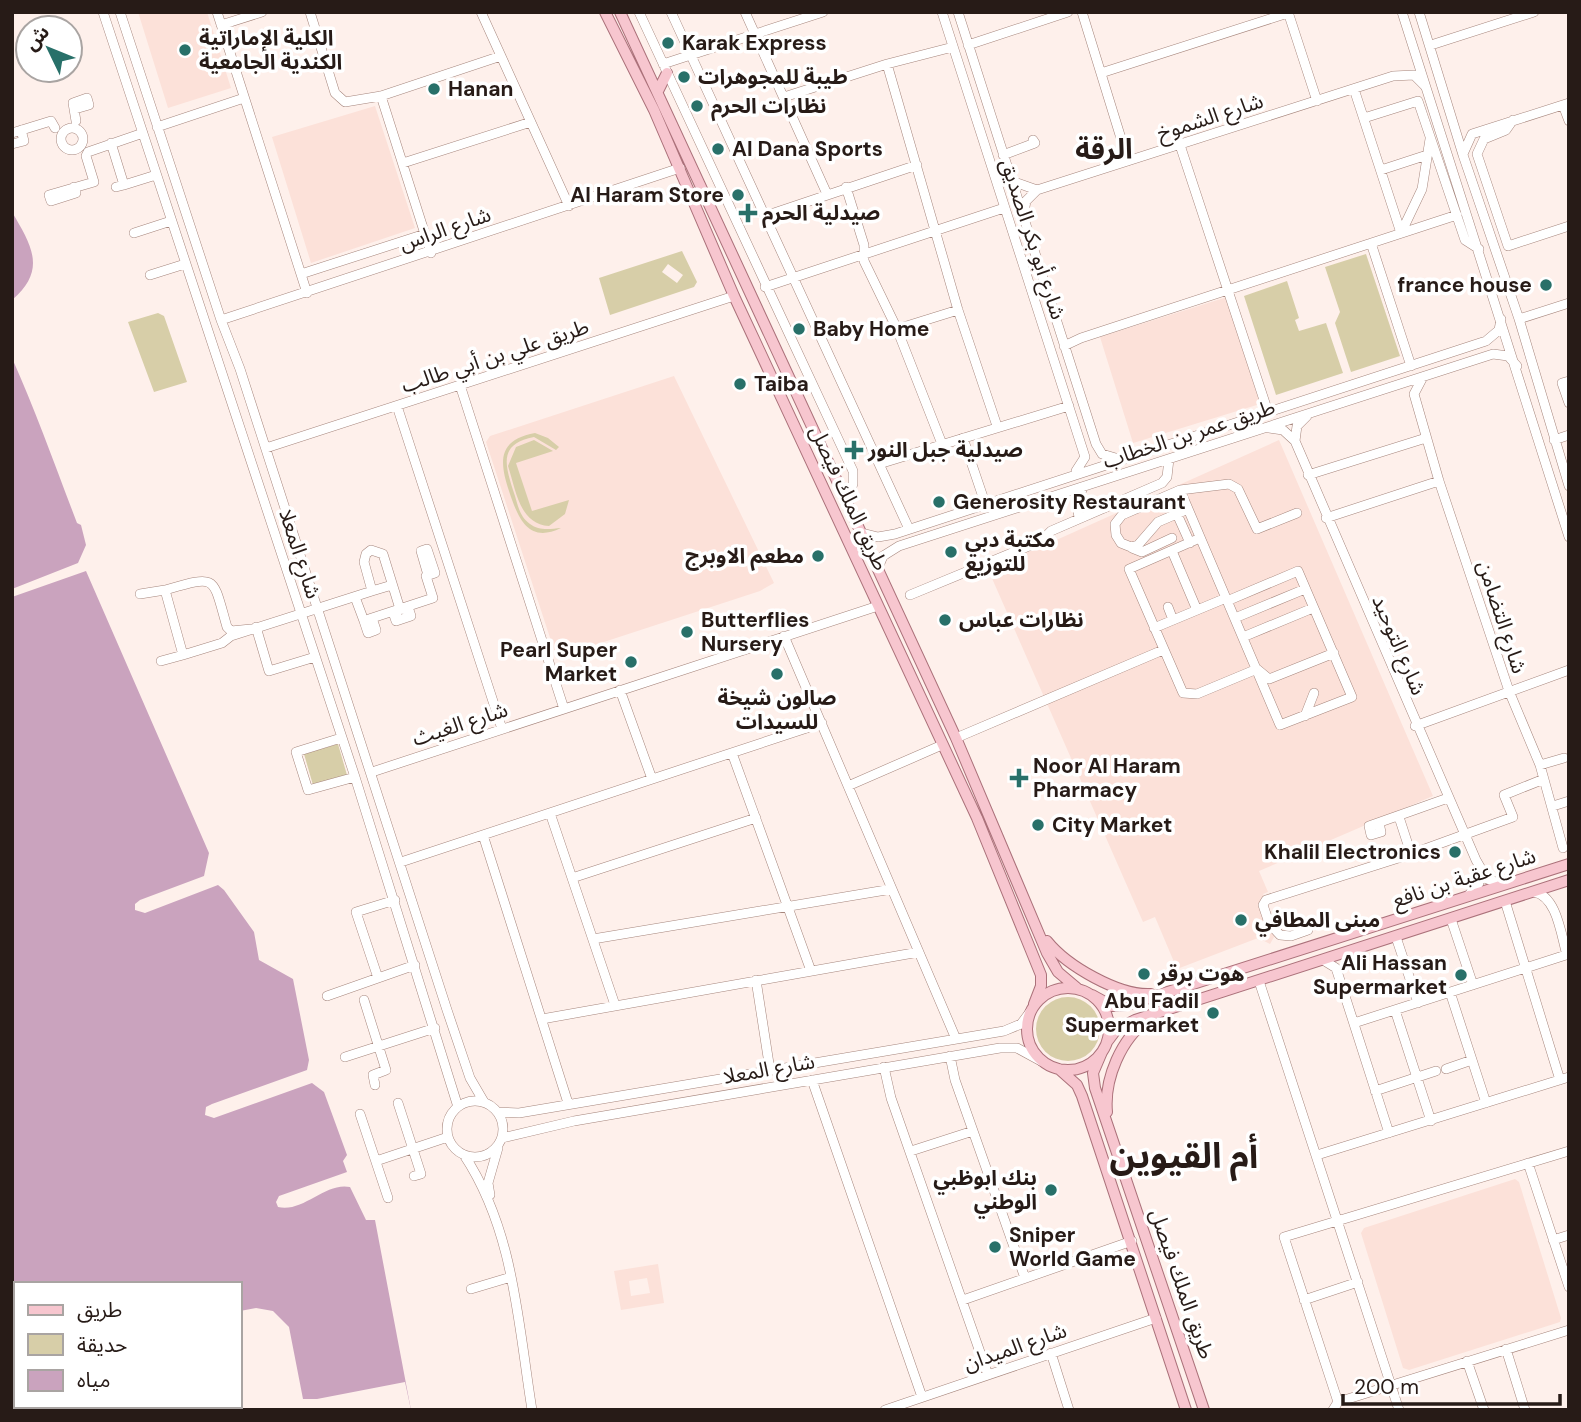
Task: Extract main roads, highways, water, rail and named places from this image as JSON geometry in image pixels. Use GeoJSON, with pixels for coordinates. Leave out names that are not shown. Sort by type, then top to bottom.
{"type":"FeatureCollection","features":[{"type":"Feature","properties":{"kind":"main road","name":"طريق الملك فيصل"},"geometry":{"type":"LineString","coordinates":[[605,12],[680,168],[734,296],[980,824],[1041,975],[1041,986],[1032,1008]]}},
{"type":"Feature","properties":{"kind":"main road","name":"طريق الملك فيصل"},"geometry":{"type":"LineString","coordinates":[[620,12],[956,738],[1058,972],[1077,988]]}},
{"type":"Feature","properties":{"kind":"main road"},"geometry":{"type":"LineString","coordinates":[[658,91],[665,69]]}},
{"type":"Feature","properties":{"kind":"main road"},"geometry":{"type":"LineString","coordinates":[[680,168],[689,170],[723,242],[744,275]]}},
{"type":"Feature","properties":{"kind":"main road","name":"شارع عقبة بن نافع"},"geometry":{"type":"LineString","coordinates":[[1092,995],[1112,1006],[1127,1005],[1569,864]]}},
{"type":"Feature","properties":{"kind":"main road","name":"شارع عقبة بن نافع"},"geometry":{"type":"LineString","coordinates":[[1105,1047],[1123,1025],[1566,881]]}},
{"type":"Feature","properties":{"kind":"main road"},"geometry":{"type":"LineString","coordinates":[[1040,932],[1066,961],[1123,990],[1141,995],[1178,990]]}},
{"type":"Feature","properties":{"kind":"main road"},"geometry":{"type":"LineString","coordinates":[[1251,967],[1258,981]]}},
{"type":"Feature","properties":{"kind":"main road"},"geometry":{"type":"LineString","coordinates":[[1077,988],[1092,995],[1107,1016],[1105,1047],[1083,1067],[1059,1069],[1041,1061],[1027,1038],[1032,1008],[1053,989],[1077,988]]}},
{"type":"Feature","properties":{"kind":"main road"},"geometry":{"type":"LineString","coordinates":[[1108,1126],[1108,1090],[1120,1054],[1138,1028],[1163,1011]]}},
{"type":"Feature","properties":{"kind":"main road","name":"طريق الملك فيصل"},"geometry":{"type":"LineString","coordinates":[[1105,1047],[1093,1073],[1095,1088],[1204,1410]]}},
{"type":"Feature","properties":{"kind":"main road","name":"طريق الملك فيصل"},"geometry":{"type":"LineString","coordinates":[[1059,1069],[1077,1085],[1082,1096],[1186,1410]]}},
{"type":"Feature","properties":{"kind":"water"},"geometry":{"type":"Polygon","coordinates":[[[12,212],[30,247],[33,268],[23,289],[12,300],[12,212]]]}},
{"type":"Feature","properties":{"kind":"water"},"geometry":{"type":"Polygon","coordinates":[[[12,358],[77,523],[81,525],[86,545],[78,563],[12,589],[12,358]]]}},
{"type":"Feature","properties":{"kind":"water"},"geometry":{"type":"Polygon","coordinates":[[[86,571],[209,853],[204,876],[140,900],[135,904],[135,910],[145,913],[218,885],[254,932],[259,960],[293,979],[309,1060],[307,1070],[212,1104],[206,1107],[205,1115],[214,1118],[312,1083],[324,1092],[347,1155],[343,1161],[347,1172],[279,1196],[276,1202],[278,1207],[287,1208],[332,1189],[350,1187],[366,1220],[375,1220],[411,1410],[12,1410],[12,597],[86,571]]]}},
{"type":"Feature","properties":{"kind":"place","name":"Karak Express"},"geometry":{"type":"Point","coordinates":[668,43]}},
{"type":"Feature","properties":{"kind":"place","name":"الكلية الإماراتية الكندية الجامعية"},"geometry":{"type":"Point","coordinates":[185,50]}},
{"type":"Feature","properties":{"kind":"place","name":"طيبة للمجوهرات"},"geometry":{"type":"Point","coordinates":[684,77]}},
{"type":"Feature","properties":{"kind":"place","name":"Hanan"},"geometry":{"type":"Point","coordinates":[434,89]}},
{"type":"Feature","properties":{"kind":"place","name":"نظارات الحرم"},"geometry":{"type":"Point","coordinates":[697,106]}},
{"type":"Feature","properties":{"kind":"place","name":"Al Dana Sports"},"geometry":{"type":"Point","coordinates":[718,149]}},
{"type":"Feature","properties":{"kind":"place","name":"Al Haram Store"},"geometry":{"type":"Point","coordinates":[738,195]}},
{"type":"Feature","properties":{"kind":"place","name":"صيدلية الحرم"},"geometry":{"type":"Point","coordinates":[748,213]}},
{"type":"Feature","properties":{"kind":"place","name":"france house"},"geometry":{"type":"Point","coordinates":[1546,285]}},
{"type":"Feature","properties":{"kind":"place","name":"Baby Home"},"geometry":{"type":"Point","coordinates":[799,329]}},
{"type":"Feature","properties":{"kind":"place","name":"Taiba"},"geometry":{"type":"Point","coordinates":[740,384]}},
{"type":"Feature","properties":{"kind":"place","name":"صيدلية جبل النور"},"geometry":{"type":"Point","coordinates":[854,450]}},
{"type":"Feature","properties":{"kind":"place","name":"Generosity Restaurant"},"geometry":{"type":"Point","coordinates":[939,502]}},
{"type":"Feature","properties":{"kind":"place","name":"مكتبة دبي للتوزيع"},"geometry":{"type":"Point","coordinates":[951,552]}},
{"type":"Feature","properties":{"kind":"place","name":"مطعم الاوبرج"},"geometry":{"type":"Point","coordinates":[818,556]}},
{"type":"Feature","properties":{"kind":"place","name":"نظارات عباس"},"geometry":{"type":"Point","coordinates":[945,620]}},
{"type":"Feature","properties":{"kind":"place","name":"Butterflies Nursery"},"geometry":{"type":"Point","coordinates":[687,632]}},
{"type":"Feature","properties":{"kind":"place","name":"Pearl Super Market"},"geometry":{"type":"Point","coordinates":[631,662]}},
{"type":"Feature","properties":{"kind":"place","name":"صالون شيخة للسيدات"},"geometry":{"type":"Point","coordinates":[777,674]}},
{"type":"Feature","properties":{"kind":"place","name":"Noor Al Haram Pharmacy"},"geometry":{"type":"Point","coordinates":[1019,778]}},
{"type":"Feature","properties":{"kind":"place","name":"City Market"},"geometry":{"type":"Point","coordinates":[1038,825]}},
{"type":"Feature","properties":{"kind":"place","name":"Khalil Electronics"},"geometry":{"type":"Point","coordinates":[1455,852]}},
{"type":"Feature","properties":{"kind":"place","name":"مبنى المطافي"},"geometry":{"type":"Point","coordinates":[1241,920]}},
{"type":"Feature","properties":{"kind":"place","name":"هوت برقر"},"geometry":{"type":"Point","coordinates":[1144,974]}},
{"type":"Feature","properties":{"kind":"place","name":"Ali Hassan Supermarket"},"geometry":{"type":"Point","coordinates":[1461,975]}},
{"type":"Feature","properties":{"kind":"place","name":"Abu Fadil Supermarket"},"geometry":{"type":"Point","coordinates":[1213,1013]}},
{"type":"Feature","properties":{"kind":"place","name":"بنك ابوظبي الوطني"},"geometry":{"type":"Point","coordinates":[1051,1190]}},
{"type":"Feature","properties":{"kind":"place","name":"Sniper World Game"},"geometry":{"type":"Point","coordinates":[995,1247]}},
{"type":"Feature","properties":{"kind":"district","name":"الرقة"},"geometry":{"type":"Point","coordinates":[1104,149]}},
{"type":"Feature","properties":{"kind":"district","name":"أم القيوين"},"geometry":{"type":"Point","coordinates":[1184,1156]}}]}
